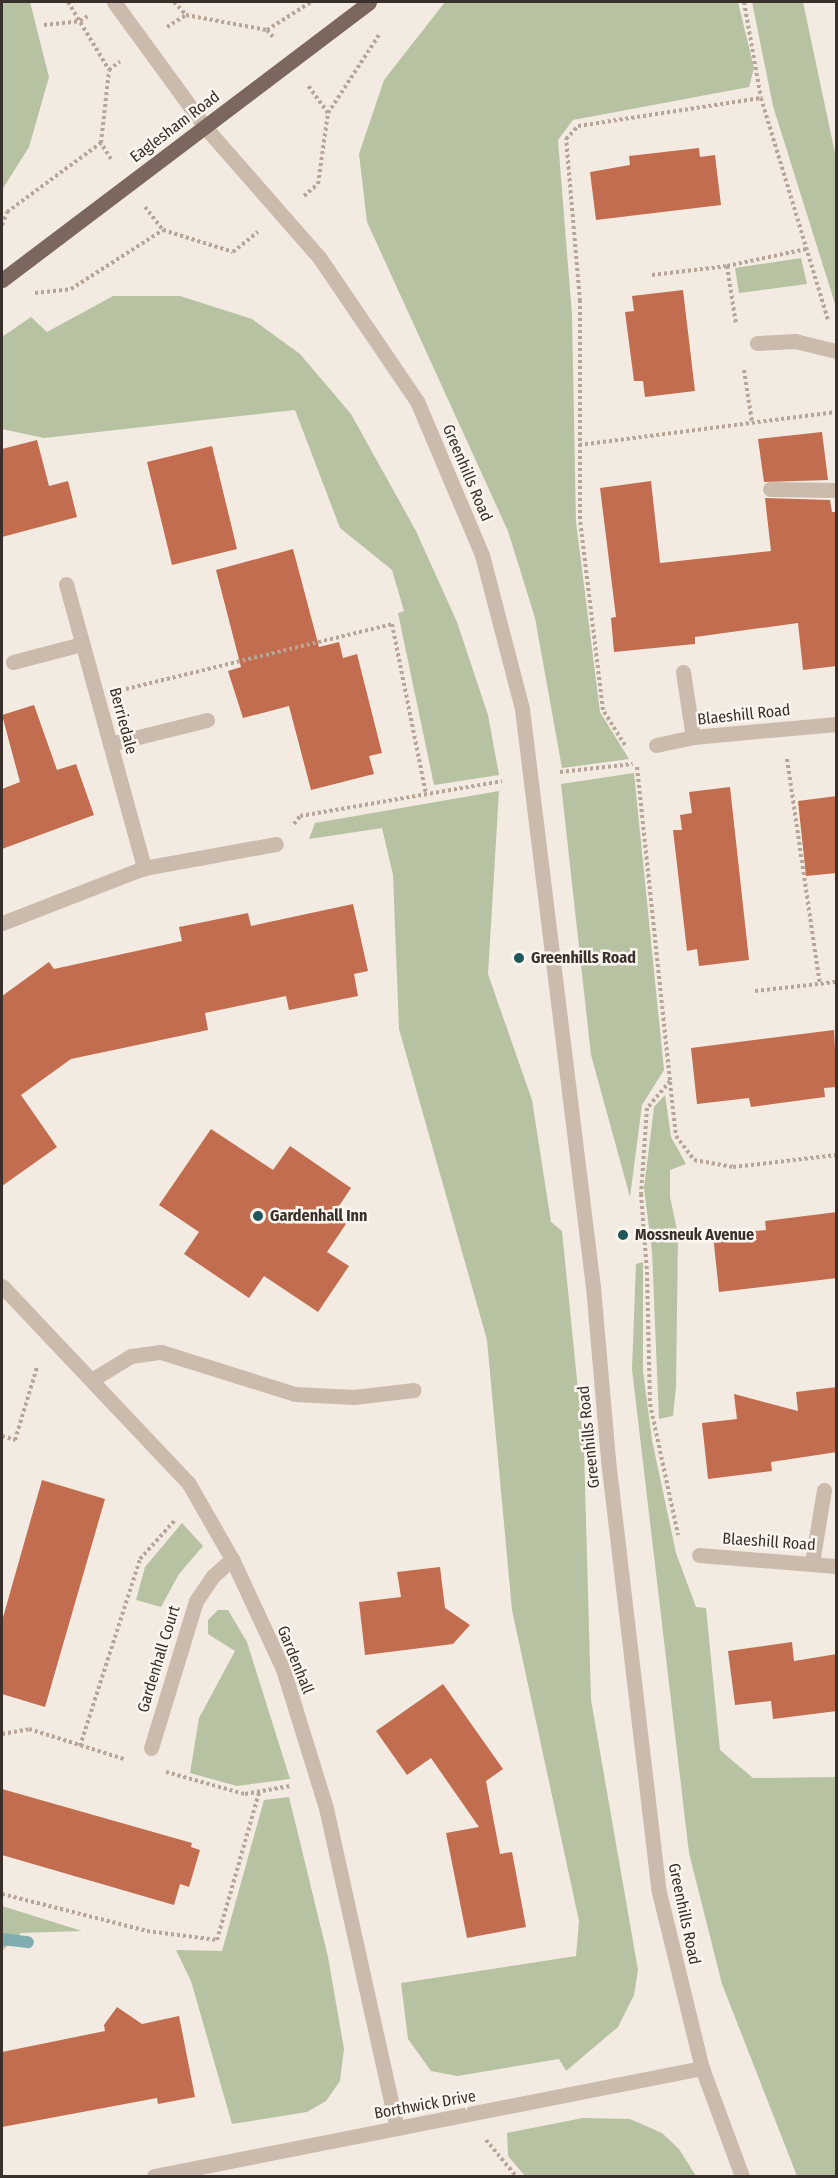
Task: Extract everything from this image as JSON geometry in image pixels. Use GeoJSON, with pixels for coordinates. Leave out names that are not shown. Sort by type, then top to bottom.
{"type":"FeatureCollection","features":[{"type":"Feature","properties":{"kind":"main road","name":"Eaglesham Road"},"geometry":{"type":"LineString","coordinates":[[2,280],[369,2]]}},
{"type":"Feature","properties":{"kind":"street","name":"Greenhills Road"},"geometry":{"type":"LineString","coordinates":[[114,2],[205,127],[319,257],[417,401],[482,555],[522,709],[593,1287],[609,1460],[658,1888],[702,2068],[742,2176]]}},
{"type":"Feature","properties":{"kind":"street"},"geometry":{"type":"LineString","coordinates":[[757,343],[795,340],[837,351]]}},
{"type":"Feature","properties":{"kind":"street"},"geometry":{"type":"LineString","coordinates":[[770,489],[837,490]]}},
{"type":"Feature","properties":{"kind":"street","name":"Berriedale"},"geometry":{"type":"LineString","coordinates":[[66,584],[144,868]]}},
{"type":"Feature","properties":{"kind":"street"},"geometry":{"type":"LineString","coordinates":[[13,662],[82,645]]}},
{"type":"Feature","properties":{"kind":"street"},"geometry":{"type":"LineString","coordinates":[[683,672],[693,737]]}},
{"type":"Feature","properties":{"kind":"street"},"geometry":{"type":"LineString","coordinates":[[110,744],[207,720]]}},
{"type":"Feature","properties":{"kind":"street","name":"Blaeshill Road"},"geometry":{"type":"LineString","coordinates":[[656,745],[693,737],[837,724]]}},
{"type":"Feature","properties":{"kind":"street"},"geometry":{"type":"LineString","coordinates":[[2,923],[144,868],[276,844]]}},
{"type":"Feature","properties":{"kind":"street","name":"Gardenhall"},"geometry":{"type":"LineString","coordinates":[[2,1286],[93,1379],[197,1497],[232,1559],[283,1669],[326,1808],[397,2128]]}},
{"type":"Feature","properties":{"kind":"street"},"geometry":{"type":"LineString","coordinates":[[93,1379],[131,1356],[161,1352],[295,1395],[354,1397],[414,1390]]}},
{"type":"Feature","properties":{"kind":"street"},"geometry":{"type":"LineString","coordinates":[[812,1563],[824,1490]]}},
{"type":"Feature","properties":{"kind":"street","name":"Blaeshill Road"},"geometry":{"type":"LineString","coordinates":[[699,1555],[837,1566]]}},
{"type":"Feature","properties":{"kind":"street","name":"Gardenhall Court"},"geometry":{"type":"LineString","coordinates":[[151,1748],[196,1601],[212,1577],[232,1559]]}},
{"type":"Feature","properties":{"kind":"street","name":"Borthwick Drive"},"geometry":{"type":"LineString","coordinates":[[154,2176],[702,2068]]}},
{"type":"Feature","properties":{"kind":"path"},"geometry":{"type":"LineString","coordinates":[[68,2],[109,70]]}},
{"type":"Feature","properties":{"kind":"path"},"geometry":{"type":"LineString","coordinates":[[174,2],[186,15]]}},
{"type":"Feature","properties":{"kind":"path"},"geometry":{"type":"LineString","coordinates":[[267,30],[311,2]]}},
{"type":"Feature","properties":{"kind":"path"},"geometry":{"type":"LineString","coordinates":[[744,2],[761,98],[830,327]]}},
{"type":"Feature","properties":{"kind":"path"},"geometry":{"type":"LineString","coordinates":[[44,25],[80,21],[96,11]]}},
{"type":"Feature","properties":{"kind":"path"},"geometry":{"type":"LineString","coordinates":[[328,113],[382,29]]}},
{"type":"Feature","properties":{"kind":"path"},"geometry":{"type":"LineString","coordinates":[[761,98],[578,126],[566,139],[580,301],[580,519],[603,710],[637,763],[676,1136],[694,1160],[733,1167],[837,1155]]}},
{"type":"Feature","properties":{"kind":"path"},"geometry":{"type":"LineString","coordinates":[[2,225],[7,213],[101,143]]}},
{"type":"Feature","properties":{"kind":"path"},"geometry":{"type":"LineString","coordinates":[[25,294],[71,289],[163,230]]}},
{"type":"Feature","properties":{"kind":"path"},"geometry":{"type":"LineString","coordinates":[[652,275],[727,266],[807,249]]}},
{"type":"Feature","properties":{"kind":"path"},"geometry":{"type":"LineString","coordinates":[[727,266],[738,333]]}},
{"type":"Feature","properties":{"kind":"path"},"geometry":{"type":"LineString","coordinates":[[743,366],[752,422]]}},
{"type":"Feature","properties":{"kind":"path"},"geometry":{"type":"LineString","coordinates":[[579,445],[837,412]]}},
{"type":"Feature","properties":{"kind":"path"},"geometry":{"type":"LineString","coordinates":[[97,697],[392,624],[426,794]]}},
{"type":"Feature","properties":{"kind":"path"},"geometry":{"type":"LineString","coordinates":[[782,729],[820,984]]}},
{"type":"Feature","properties":{"kind":"path"},"geometry":{"type":"LineString","coordinates":[[276,844],[300,816],[529,776],[637,763],[656,745]]}},
{"type":"Feature","properties":{"kind":"path"},"geometry":{"type":"LineString","coordinates":[[754,991],[837,982]]}},
{"type":"Feature","properties":{"kind":"path"},"geometry":{"type":"LineString","coordinates":[[670,1081],[647,1108],[641,1194],[647,1272],[650,1404],[679,1541],[684,1554],[699,1555]]}},
{"type":"Feature","properties":{"kind":"path"},"geometry":{"type":"LineString","coordinates":[[2,1436],[15,1440],[47,1332]]}},
{"type":"Feature","properties":{"kind":"path"},"geometry":{"type":"LineString","coordinates":[[80,1746],[140,1559],[197,1497]]}},
{"type":"Feature","properties":{"kind":"path"},"geometry":{"type":"LineString","coordinates":[[2,1894],[147,1931],[217,1940],[259,1793]]}},
{"type":"Feature","properties":{"kind":"path"},"geometry":{"type":"LineString","coordinates":[[467,2116],[516,2176]]}},
{"type":"Feature","properties":{"kind":"green space"},"geometry":{"type":"Polygon","coordinates":[[[2,2],[30,2],[49,77],[29,147],[2,190],[2,2]]]}},
{"type":"Feature","properties":{"kind":"green space"},"geometry":{"type":"Polygon","coordinates":[[[445,2],[738,2],[754,68],[749,87],[573,120],[558,140],[572,315],[576,522],[600,712],[629,759],[562,768],[535,618],[508,531],[367,222],[359,154],[384,80],[445,2]]]}},
{"type":"Feature","properties":{"kind":"green space"},"geometry":{"type":"Polygon","coordinates":[[[752,2],[803,2],[836,158],[836,307],[773,106],[752,2]]]}},
{"type":"Feature","properties":{"kind":"green space"},"geometry":{"type":"Polygon","coordinates":[[[801,258],[807,284],[739,293],[735,268],[801,258]]]}},
{"type":"Feature","properties":{"kind":"green space"},"geometry":{"type":"Polygon","coordinates":[[[113,296],[180,296],[252,319],[300,354],[351,414],[416,531],[457,622],[488,715],[499,775],[434,785],[398,613],[404,611],[392,570],[340,528],[295,410],[44,438],[2,429],[2,337],[31,317],[47,332],[113,296]]]}},
{"type":"Feature","properties":{"kind":"green space"},"geometry":{"type":"Polygon","coordinates":[[[634,773],[664,1070],[642,1105],[630,1197],[591,1055],[561,784],[634,773]]]}},
{"type":"Feature","properties":{"kind":"green space"},"geometry":{"type":"Polygon","coordinates":[[[499,791],[488,974],[532,1100],[551,1222],[562,1231],[584,1449],[591,1700],[638,1970],[634,1995],[618,2027],[566,2071],[559,2059],[457,2076],[431,2071],[408,2039],[401,1983],[576,1956],[579,1921],[512,1610],[487,1340],[399,1029],[393,875],[382,828],[309,839],[315,823],[499,791]]]}},
{"type":"Feature","properties":{"kind":"green space"},"geometry":{"type":"Polygon","coordinates":[[[665,1095],[671,1137],[686,1164],[670,1170],[670,1197],[678,1235],[676,1387],[673,1416],[659,1419],[652,1252],[644,1188],[654,1107],[665,1095]]]}},
{"type":"Feature","properties":{"kind":"green space"},"geometry":{"type":"Polygon","coordinates":[[[643,1262],[643,1371],[652,1440],[676,1553],[696,1607],[706,1608],[720,1750],[753,1778],[836,1777],[836,2176],[797,2176],[722,1984],[689,1853],[632,1369],[636,1264],[643,1262]]]}},
{"type":"Feature","properties":{"kind":"green space"},"geometry":{"type":"Polygon","coordinates":[[[182,1523],[203,1546],[179,1574],[161,1607],[136,1600],[145,1567],[182,1523]]]}},
{"type":"Feature","properties":{"kind":"green space"},"geometry":{"type":"Polygon","coordinates":[[[218,1610],[228,1610],[247,1642],[290,1779],[237,1786],[190,1773],[199,1718],[235,1651],[208,1634],[208,1620],[218,1610]]]}},
{"type":"Feature","properties":{"kind":"green space"},"geometry":{"type":"Polygon","coordinates":[[[289,1797],[328,1957],[344,2049],[340,2081],[326,2101],[307,2112],[232,2124],[191,1981],[176,1950],[222,1951],[264,1800],[289,1797]]]}},
{"type":"Feature","properties":{"kind":"green space"},"geometry":{"type":"Polygon","coordinates":[[[2,1906],[82,1931],[21,1933],[2,1951],[2,1906]]]}},
{"type":"Feature","properties":{"kind":"green space"},"geometry":{"type":"Polygon","coordinates":[[[583,2118],[630,2119],[662,2133],[679,2149],[696,2176],[525,2176],[508,2156],[507,2133],[583,2118]]]}},
{"type":"Feature","properties":{"kind":"building"},"geometry":{"type":"Polygon","coordinates":[[[699,148],[700,157],[715,155],[721,205],[596,220],[590,172],[630,165],[629,156],[699,148]]]}},
{"type":"Feature","properties":{"kind":"building"},"geometry":{"type":"Polygon","coordinates":[[[683,290],[695,391],[645,397],[643,381],[634,381],[625,312],[634,311],[632,296],[683,290]]]}},
{"type":"Feature","properties":{"kind":"building"},"geometry":{"type":"Polygon","coordinates":[[[822,432],[828,480],[764,482],[758,439],[822,432]]]}},
{"type":"Feature","properties":{"kind":"building"},"geometry":{"type":"Polygon","coordinates":[[[37,440],[49,486],[68,481],[77,517],[2,537],[2,449],[37,440]]]}},
{"type":"Feature","properties":{"kind":"building"},"geometry":{"type":"Polygon","coordinates":[[[212,446],[237,549],[172,565],[147,462],[212,446]]]}},
{"type":"Feature","properties":{"kind":"building"},"geometry":{"type":"Polygon","coordinates":[[[651,481],[660,563],[771,551],[765,498],[830,500],[832,512],[837,512],[837,666],[803,670],[798,623],[695,637],[695,644],[614,652],[611,618],[616,617],[600,488],[651,481]]]}},
{"type":"Feature","properties":{"kind":"building"},"geometry":{"type":"Polygon","coordinates":[[[293,549],[319,647],[339,642],[343,658],[357,654],[382,753],[369,756],[374,774],[311,790],[289,706],[243,718],[228,671],[241,667],[216,570],[293,549]]]}},
{"type":"Feature","properties":{"kind":"building"},"geometry":{"type":"Polygon","coordinates":[[[34,705],[57,770],[76,764],[94,815],[2,849],[2,789],[20,782],[2,715],[34,705]]]}},
{"type":"Feature","properties":{"kind":"building"},"geometry":{"type":"Polygon","coordinates":[[[730,787],[749,960],[699,966],[697,949],[687,951],[673,830],[682,830],[680,815],[692,813],[689,792],[730,787]]]}},
{"type":"Feature","properties":{"kind":"building"},"geometry":{"type":"Polygon","coordinates":[[[837,796],[837,873],[806,876],[798,801],[837,796]]]}},
{"type":"Feature","properties":{"kind":"building"},"geometry":{"type":"Polygon","coordinates":[[[353,904],[368,971],[354,974],[358,996],[289,1010],[286,996],[205,1013],[208,1030],[71,1059],[21,1095],[57,1147],[2,1186],[2,996],[49,962],[54,969],[182,941],[179,927],[248,913],[251,926],[353,904]]]}},
{"type":"Feature","properties":{"kind":"building"},"geometry":{"type":"Polygon","coordinates":[[[834,1030],[837,1087],[824,1088],[825,1097],[751,1107],[749,1098],[697,1104],[691,1048],[834,1030]]]}},
{"type":"Feature","properties":{"kind":"building","name":"Gardenhall Inn"},"geometry":{"type":"Polygon","coordinates":[[[211,1129],[273,1170],[290,1146],[351,1188],[335,1212],[348,1221],[327,1252],[349,1266],[318,1312],[264,1276],[249,1298],[184,1254],[199,1232],[159,1205],[211,1129]]]}},
{"type":"Feature","properties":{"kind":"building"},"geometry":{"type":"Polygon","coordinates":[[[837,1212],[837,1278],[719,1292],[713,1235],[766,1230],[765,1221],[837,1212]]]}},
{"type":"Feature","properties":{"kind":"building"},"geometry":{"type":"Polygon","coordinates":[[[837,1387],[837,1452],[771,1462],[772,1471],[708,1479],[702,1423],[737,1419],[734,1394],[798,1411],[796,1392],[837,1387]]]}},
{"type":"Feature","properties":{"kind":"building"},"geometry":{"type":"Polygon","coordinates":[[[42,1480],[105,1499],[45,1707],[2,1694],[2,1621],[42,1480]]]}},
{"type":"Feature","properties":{"kind":"building"},"geometry":{"type":"Polygon","coordinates":[[[440,1567],[445,1608],[470,1625],[453,1644],[365,1655],[359,1602],[401,1597],[397,1572],[440,1567]]]}},
{"type":"Feature","properties":{"kind":"building"},"geometry":{"type":"Polygon","coordinates":[[[792,1642],[794,1661],[837,1654],[837,1711],[773,1719],[771,1701],[735,1705],[728,1651],[792,1642]]]}},
{"type":"Feature","properties":{"kind":"building"},"geometry":{"type":"Polygon","coordinates":[[[443,1684],[503,1769],[486,1781],[500,1854],[512,1852],[526,1927],[467,1938],[446,1833],[479,1827],[431,1758],[407,1775],[376,1731],[443,1684]]]}},
{"type":"Feature","properties":{"kind":"building"},"geometry":{"type":"Polygon","coordinates":[[[2,1789],[192,1843],[191,1847],[200,1850],[189,1887],[180,1884],[174,1905],[2,1855],[2,1789]]]}},
{"type":"Feature","properties":{"kind":"building"},"geometry":{"type":"Polygon","coordinates":[[[117,2007],[142,2024],[179,2016],[195,2097],[158,2104],[157,2098],[2,2127],[2,2052],[105,2031],[104,2025],[117,2007]]]}},
{"type":"Feature","properties":{"kind":"waterway"},"geometry":{"type":"LineString","coordinates":[[2,1939],[28,1942]]}},
{"type":"Feature","properties":{"kind":"place","name":"Greenhills Road"},"geometry":{"type":"Point","coordinates":[519,958]}},
{"type":"Feature","properties":{"kind":"place","name":"Gardenhall Inn"},"geometry":{"type":"Point","coordinates":[258,1216]}},
{"type":"Feature","properties":{"kind":"place","name":"Mossneuk Avenue"},"geometry":{"type":"Point","coordinates":[623,1235]}}]}
